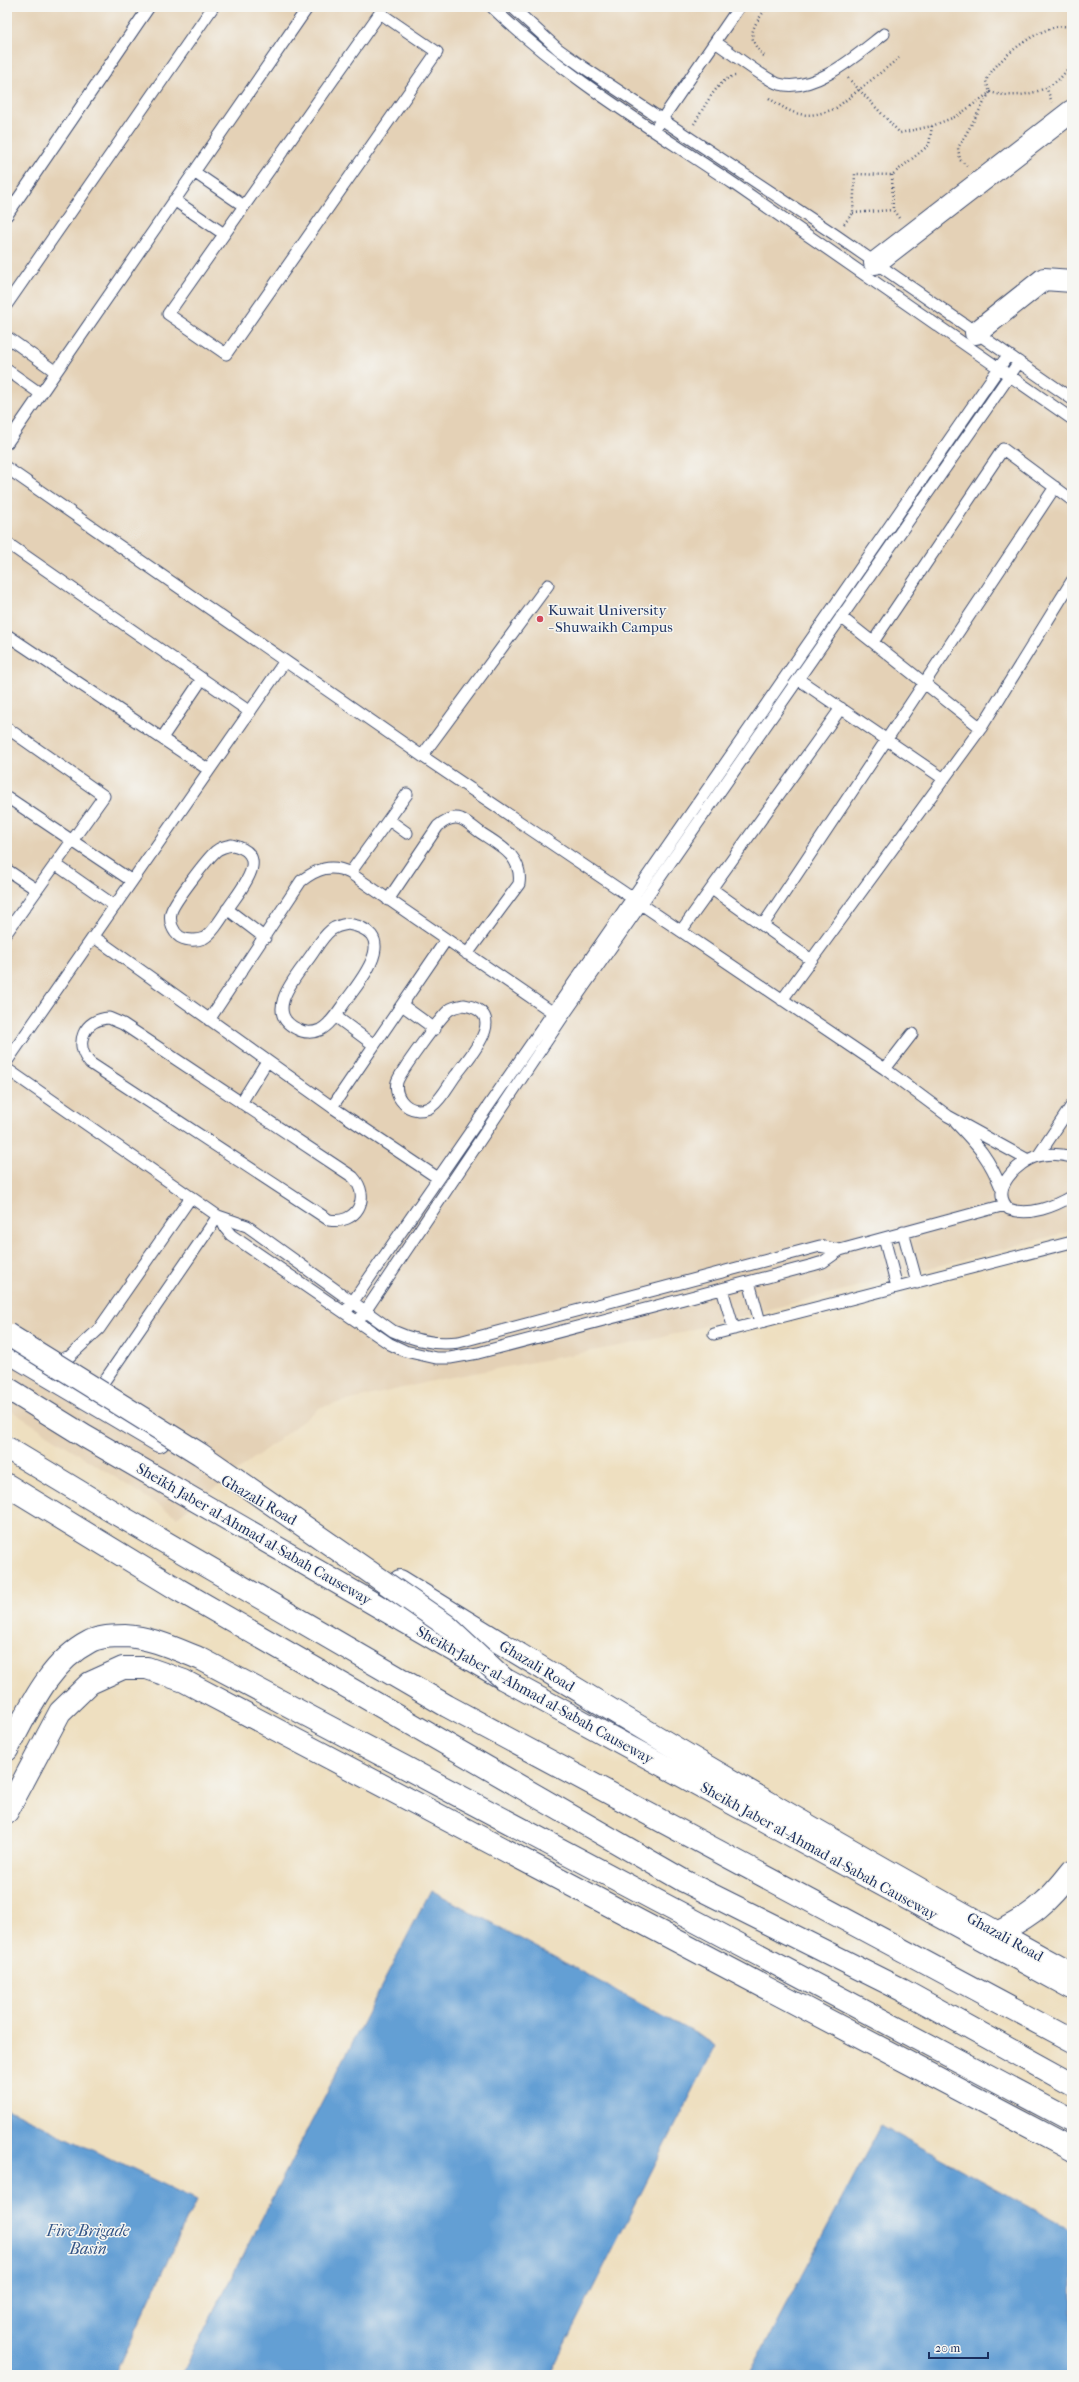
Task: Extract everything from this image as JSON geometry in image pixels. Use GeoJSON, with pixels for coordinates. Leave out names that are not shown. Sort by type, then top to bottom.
{"type":"FeatureCollection","features":[{"type":"Feature","properties":{"kind":"main road"},"geometry":{"type":"LineString","coordinates":[[875,263],[1072,111]]}},
{"type":"Feature","properties":{"kind":"main road"},"geometry":{"type":"LineString","coordinates":[[976,333],[1044,279],[1072,281]]}},
{"type":"Feature","properties":{"kind":"main road"},"geometry":{"type":"LineString","coordinates":[[7,1334],[213,1463],[446,1625],[504,1679]]}},
{"type":"Feature","properties":{"kind":"main road","name":"Ghazali Road"},"geometry":{"type":"LineString","coordinates":[[7,1351],[222,1479],[398,1580],[556,1678],[997,1933],[1072,1974]]}},
{"type":"Feature","properties":{"kind":"main road","name":"Sheikh Jaber al-Ahmad al-Sabah Causeway"},"geometry":{"type":"LineString","coordinates":[[7,1388],[86,1437],[504,1679],[1072,1988]]}},
{"type":"Feature","properties":{"kind":"main road"},"geometry":{"type":"LineString","coordinates":[[7,1448],[108,1509],[447,1706],[991,2000],[1072,2041]]}},
{"type":"Feature","properties":{"kind":"main road"},"geometry":{"type":"LineString","coordinates":[[7,1484],[179,1590],[684,1881],[902,1990],[1072,2084]]}},
{"type":"Feature","properties":{"kind":"main road"},"geometry":{"type":"LineString","coordinates":[[7,1750],[38,1693],[64,1658],[90,1641],[125,1636],[162,1644],[201,1659],[1072,2121]]}},
{"type":"Feature","properties":{"kind":"main road"},"geometry":{"type":"LineString","coordinates":[[7,1812],[60,1712],[90,1683],[123,1668],[147,1668],[184,1681],[1072,2149]]}},
{"type":"Feature","properties":{"kind":"main road"},"geometry":{"type":"LineString","coordinates":[[997,1933],[1027,1919],[1054,1894],[1072,1872]]}},
{"type":"Feature","properties":{"kind":"lane"},"geometry":{"type":"LineString","coordinates":[[7,215],[149,7]]}},
{"type":"Feature","properties":{"kind":"lane"},"geometry":{"type":"LineString","coordinates":[[7,304],[213,7]]}},
{"type":"Feature","properties":{"kind":"lane"},"geometry":{"type":"LineString","coordinates":[[7,443],[308,7]]}},
{"type":"Feature","properties":{"kind":"lane"},"geometry":{"type":"LineString","coordinates":[[492,7],[560,66],[655,130],[1072,419]]}},
{"type":"Feature","properties":{"kind":"lane"},"geometry":{"type":"LineString","coordinates":[[512,7],[558,49],[875,263],[1072,399]]}},
{"type":"Feature","properties":{"kind":"lane"},"geometry":{"type":"LineString","coordinates":[[655,130],[739,7]]}},
{"type":"Feature","properties":{"kind":"lane"},"geometry":{"type":"LineString","coordinates":[[380,13],[437,52],[226,354],[168,314],[244,206],[380,13]]}},
{"type":"Feature","properties":{"kind":"lane"},"geometry":{"type":"LineString","coordinates":[[715,42],[778,84],[794,86],[816,80],[839,68],[884,34]]}},
{"type":"Feature","properties":{"kind":"lane"},"geometry":{"type":"LineString","coordinates":[[194,172],[244,206]]}},
{"type":"Feature","properties":{"kind":"lane"},"geometry":{"type":"LineString","coordinates":[[174,200],[224,234]]}},
{"type":"Feature","properties":{"kind":"lane"},"geometry":{"type":"LineString","coordinates":[[7,337],[56,372]]}},
{"type":"Feature","properties":{"kind":"lane"},"geometry":{"type":"LineString","coordinates":[[358,1322],[557,1016],[631,897],[1008,355]]}},
{"type":"Feature","properties":{"kind":"lane"},"geometry":{"type":"LineString","coordinates":[[345,1312],[438,1178],[557,1016],[642,904],[1019,362]]}},
{"type":"Feature","properties":{"kind":"lane"},"geometry":{"type":"LineString","coordinates":[[7,370],[41,394]]}},
{"type":"Feature","properties":{"kind":"lane"},"geometry":{"type":"LineString","coordinates":[[873,642],[1002,449],[1072,500]]}},
{"type":"Feature","properties":{"kind":"lane"},"geometry":{"type":"LineString","coordinates":[[7,468],[422,756],[885,1069],[948,1116],[984,1152],[992,1165],[1002,1190],[1005,1205]]}},
{"type":"Feature","properties":{"kind":"lane"},"geometry":{"type":"LineString","coordinates":[[763,925],[1055,487]]}},
{"type":"Feature","properties":{"kind":"lane"},"geometry":{"type":"LineString","coordinates":[[7,543],[250,712]]}},
{"type":"Feature","properties":{"kind":"lane"},"geometry":{"type":"LineString","coordinates":[[782,1000],[810,959],[981,728],[1072,581]]}},
{"type":"Feature","properties":{"kind":"lane"},"geometry":{"type":"LineString","coordinates":[[422,756],[548,585]]}},
{"type":"Feature","properties":{"kind":"lane"},"geometry":{"type":"LineString","coordinates":[[841,617],[981,728]]}},
{"type":"Feature","properties":{"kind":"lane"},"geometry":{"type":"LineString","coordinates":[[7,635],[209,770]]}},
{"type":"Feature","properties":{"kind":"lane"},"geometry":{"type":"LineString","coordinates":[[7,1061],[285,661]]}},
{"type":"Feature","properties":{"kind":"lane"},"geometry":{"type":"LineString","coordinates":[[162,738],[202,679]]}},
{"type":"Feature","properties":{"kind":"lane"},"geometry":{"type":"LineString","coordinates":[[798,679],[944,779]]}},
{"type":"Feature","properties":{"kind":"lane"},"geometry":{"type":"LineString","coordinates":[[681,931],[841,708]]}},
{"type":"Feature","properties":{"kind":"lane"},"geometry":{"type":"LineString","coordinates":[[7,728],[104,796],[8,929]]}},
{"type":"Feature","properties":{"kind":"lane"},"geometry":{"type":"LineString","coordinates":[[350,872],[407,794]]}},
{"type":"Feature","properties":{"kind":"lane"},"geometry":{"type":"LineString","coordinates":[[7,797],[132,881]]}},
{"type":"Feature","properties":{"kind":"lane"},"geometry":{"type":"LineString","coordinates":[[388,900],[442,823],[454,819],[461,819],[510,853],[518,865],[520,877],[519,884],[467,954]]}},
{"type":"Feature","properties":{"kind":"lane"},"geometry":{"type":"LineString","coordinates":[[389,820],[407,833]]}},
{"type":"Feature","properties":{"kind":"lane"},"geometry":{"type":"LineString","coordinates":[[232,845],[239,847],[249,855],[253,869],[251,876],[227,909],[211,932],[198,940],[191,940],[177,934],[170,922],[172,907],[215,852],[226,846],[232,845]]}},
{"type":"Feature","properties":{"kind":"lane"},"geometry":{"type":"LineString","coordinates":[[55,864],[115,906]]}},
{"type":"Feature","properties":{"kind":"lane"},"geometry":{"type":"LineString","coordinates":[[209,1020],[266,938],[301,881],[325,867],[340,868],[350,872],[388,900],[557,1016]]}},
{"type":"Feature","properties":{"kind":"lane"},"geometry":{"type":"LineString","coordinates":[[7,870],[37,890]]}},
{"type":"Feature","properties":{"kind":"lane"},"geometry":{"type":"LineString","coordinates":[[712,888],[810,959]]}},
{"type":"Feature","properties":{"kind":"lane"},"geometry":{"type":"LineString","coordinates":[[227,909],[266,938]]}},
{"type":"Feature","properties":{"kind":"lane"},"geometry":{"type":"LineString","coordinates":[[340,925],[356,926],[370,935],[374,943],[374,960],[335,1016],[321,1030],[314,1032],[300,1031],[293,1028],[284,1016],[282,1001],[288,988],[326,935],[340,925]]}},
{"type":"Feature","properties":{"kind":"lane"},"geometry":{"type":"LineString","coordinates":[[94,937],[332,1107],[438,1178]]}},
{"type":"Feature","properties":{"kind":"lane"},"geometry":{"type":"LineString","coordinates":[[332,1107],[446,940]]}},
{"type":"Feature","properties":{"kind":"lane"},"geometry":{"type":"LineString","coordinates":[[402,1005],[435,1029]]}},
{"type":"Feature","properties":{"kind":"lane"},"geometry":{"type":"LineString","coordinates":[[464,1005],[477,1010],[482,1015],[486,1028],[481,1042],[437,1101],[426,1109],[412,1109],[401,1101],[396,1088],[397,1081],[435,1029],[449,1010],[464,1005]]}},
{"type":"Feature","properties":{"kind":"lane"},"geometry":{"type":"LineString","coordinates":[[335,1016],[374,1046]]}},
{"type":"Feature","properties":{"kind":"lane"},"geometry":{"type":"LineString","coordinates":[[101,1019],[116,1020],[241,1103],[353,1177],[361,1189],[362,1196],[358,1209],[353,1216],[337,1221],[322,1216],[90,1063],[82,1049],[83,1033],[88,1026],[101,1019]]}},
{"type":"Feature","properties":{"kind":"lane"},"geometry":{"type":"LineString","coordinates":[[885,1069],[912,1034]]}},
{"type":"Feature","properties":{"kind":"lane"},"geometry":{"type":"LineString","coordinates":[[241,1103],[267,1061]]}},
{"type":"Feature","properties":{"kind":"lane"},"geometry":{"type":"LineString","coordinates":[[7,1069],[220,1218],[247,1226],[393,1331],[418,1341],[445,1344],[820,1246],[840,1250]]}},
{"type":"Feature","properties":{"kind":"lane"},"geometry":{"type":"LineString","coordinates":[[1002,1190],[1011,1175],[1033,1158],[1072,1105]]}},
{"type":"Feature","properties":{"kind":"lane"},"geometry":{"type":"LineString","coordinates":[[948,1116],[1033,1158],[1056,1154],[1072,1157]]}},
{"type":"Feature","properties":{"kind":"lane"},"geometry":{"type":"LineString","coordinates":[[220,1218],[226,1229],[231,1234],[358,1322],[405,1351],[422,1356],[450,1358],[478,1353],[823,1262],[840,1250],[1005,1205],[1015,1211],[1035,1210],[1049,1207],[1072,1196]]}},
{"type":"Feature","properties":{"kind":"lane"},"geometry":{"type":"LineString","coordinates":[[33,1367],[60,1361],[70,1356],[95,1334],[191,1197]]}},
{"type":"Feature","properties":{"kind":"lane"},"geometry":{"type":"LineString","coordinates":[[91,1400],[220,1218]]}},
{"type":"Feature","properties":{"kind":"lane"},"geometry":{"type":"LineString","coordinates":[[903,1232],[917,1283]]}},
{"type":"Feature","properties":{"kind":"lane"},"geometry":{"type":"LineString","coordinates":[[884,1238],[897,1287]]}},
{"type":"Feature","properties":{"kind":"lane"},"geometry":{"type":"LineString","coordinates":[[714,1334],[1072,1242]]}},
{"type":"Feature","properties":{"kind":"lane"},"geometry":{"type":"LineString","coordinates":[[749,1282],[760,1322]]}},
{"type":"Feature","properties":{"kind":"lane"},"geometry":{"type":"LineString","coordinates":[[722,1289],[734,1329]]}},
{"type":"Feature","properties":{"kind":"path"},"geometry":{"type":"LineString","coordinates":[[767,7],[754,26],[752,39],[755,47],[770,60]]}},
{"type":"Feature","properties":{"kind":"path"},"geometry":{"type":"LineString","coordinates":[[983,179],[960,160],[958,148],[990,92],[986,81],[989,73],[1015,48],[1052,28],[1060,26],[1072,28]]}},
{"type":"Feature","properties":{"kind":"path"},"geometry":{"type":"LineString","coordinates":[[990,92],[1002,96],[1042,89],[1058,80],[1072,64]]}},
{"type":"Feature","properties":{"kind":"path"},"geometry":{"type":"LineString","coordinates":[[839,68],[900,133],[932,126],[957,116],[990,92]]}},
{"type":"Feature","properties":{"kind":"path"},"geometry":{"type":"LineString","coordinates":[[892,175],[893,210],[853,213],[855,174],[892,175],[929,145],[932,126]]}},
{"type":"Feature","properties":{"kind":"shaded area","name":"Kuwait University - Shuwaikh Campus"},"geometry":{"type":"Polygon","coordinates":[[[7,7],[1072,7],[1072,1231],[651,1340],[437,1380],[321,1407],[177,1517],[7,1408],[7,7]]]}},
{"type":"Feature","properties":{"kind":"water"},"geometry":{"type":"Polygon","coordinates":[[[431,1890],[716,2045],[549,2375],[181,2375],[431,1890]]]}},
{"type":"Feature","properties":{"kind":"water","name":"Fire Brigade Basin"},"geometry":{"type":"Polygon","coordinates":[[[7,2109],[196,2200],[114,2375],[14,2375],[15,2371],[7,2366],[7,2109]]]}},
{"type":"Feature","properties":{"kind":"water"},"geometry":{"type":"Polygon","coordinates":[[[881,2125],[1072,2231],[1072,2375],[749,2375],[881,2125]]]}},
{"type":"Feature","properties":{"kind":"place","name":"Kuwait University - Shuwaikh Campus"},"geometry":{"type":"Point","coordinates":[540,619]}}]}
